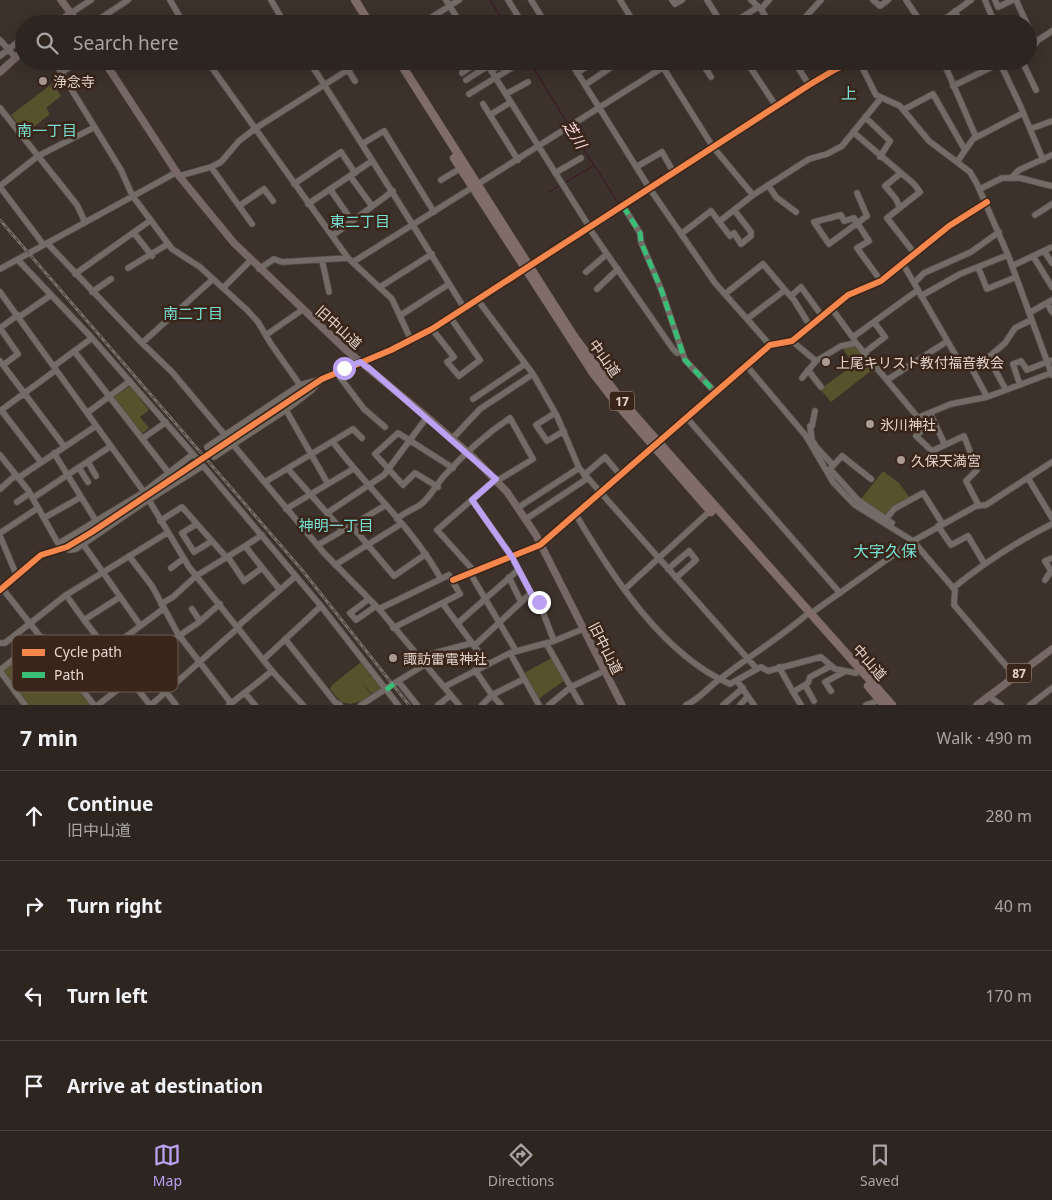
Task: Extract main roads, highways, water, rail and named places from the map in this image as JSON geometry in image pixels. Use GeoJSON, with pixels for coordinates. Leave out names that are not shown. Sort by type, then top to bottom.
{"type":"FeatureCollection","features":[{"type":"Feature","properties":{"kind":"highway"},"geometry":{"type":"LineString","coordinates":[[355,0],[364,15]]}},
{"type":"Feature","properties":{"kind":"highway"},"geometry":{"type":"LineString","coordinates":[[361,0],[370,15]]}},
{"type":"Feature","properties":{"kind":"highway","name":"中山道"},"geometry":{"type":"LineString","coordinates":[[400,70],[461,168],[475,186]]}},
{"type":"Feature","properties":{"kind":"highway","name":"中山道"},"geometry":{"type":"LineString","coordinates":[[404,70],[593,373],[808,615],[882,702]]}},
{"type":"Feature","properties":{"kind":"highway","name":"中山道"},"geometry":{"type":"LineString","coordinates":[[656,445],[710,511],[892,705]]}},
{"type":"Feature","properties":{"kind":"main road"},"geometry":{"type":"LineString","coordinates":[[61,0],[70,13],[67,15]]}},
{"type":"Feature","properties":{"kind":"main road"},"geometry":{"type":"LineString","coordinates":[[0,72],[15,59]]}},
{"type":"Feature","properties":{"kind":"main road","name":"旧中山道"},"geometry":{"type":"LineString","coordinates":[[110,70],[178,174],[213,219],[251,260],[302,310],[360,362],[428,417],[468,453],[496,480],[519,507],[622,705]]}},
{"type":"Feature","properties":{"kind":"main road","name":"87"},"geometry":{"type":"LineString","coordinates":[[983,700],[1052,649]]}},
{"type":"Feature","properties":{"kind":"waterway","name":"芝川"},"geometry":{"type":"LineString","coordinates":[[490,0],[499,15]]}},
{"type":"Feature","properties":{"kind":"waterway","name":"芝川"},"geometry":{"type":"LineString","coordinates":[[535,70],[568,124]]}},
{"type":"Feature","properties":{"kind":"waterway","name":"芝川"},"geometry":{"type":"LineString","coordinates":[[570,128],[619,204]]}},
{"type":"Feature","properties":{"kind":"waterway"},"geometry":{"type":"LineString","coordinates":[[564,183],[593,166]]}},
{"type":"Feature","properties":{"kind":"waterway"},"geometry":{"type":"LineString","coordinates":[[549,192],[561,185]]}},
{"type":"Feature","properties":{"kind":"tunnel"},"geometry":{"type":"LineString","coordinates":[[130,505],[257,423]]}},
{"type":"Feature","properties":{"kind":"railway"},"geometry":{"type":"LineString","coordinates":[[0,220],[302,570],[409,705]]}},
{"type":"Feature","properties":{"kind":"place","name":"浄念寺"},"geometry":{"type":"Point","coordinates":[43,81]}},
{"type":"Feature","properties":{"kind":"place","name":"上尾キリスト教付福音教会"},"geometry":{"type":"Point","coordinates":[826,362]}},
{"type":"Feature","properties":{"kind":"place","name":"氷川神社"},"geometry":{"type":"Point","coordinates":[870,424]}},
{"type":"Feature","properties":{"kind":"place","name":"久保天満宮"},"geometry":{"type":"Point","coordinates":[901,460]}},
{"type":"Feature","properties":{"kind":"place","name":"諏訪雷電神社"},"geometry":{"type":"Point","coordinates":[393,658]}},
{"type":"Feature","properties":{"kind":"district","name":"上"},"geometry":{"type":"Point","coordinates":[849,93]}},
{"type":"Feature","properties":{"kind":"district","name":"南一丁目"},"geometry":{"type":"Point","coordinates":[47,130]}},
{"type":"Feature","properties":{"kind":"district","name":"東二丁目"},"geometry":{"type":"Point","coordinates":[360,221]}},
{"type":"Feature","properties":{"kind":"district","name":"南二丁目"},"geometry":{"type":"Point","coordinates":[193,313]}},
{"type":"Feature","properties":{"kind":"district","name":"神明一丁目"},"geometry":{"type":"Point","coordinates":[336,525]}},
{"type":"Feature","properties":{"kind":"district","name":"大字久保"},"geometry":{"type":"Point","coordinates":[885,551]}}]}
